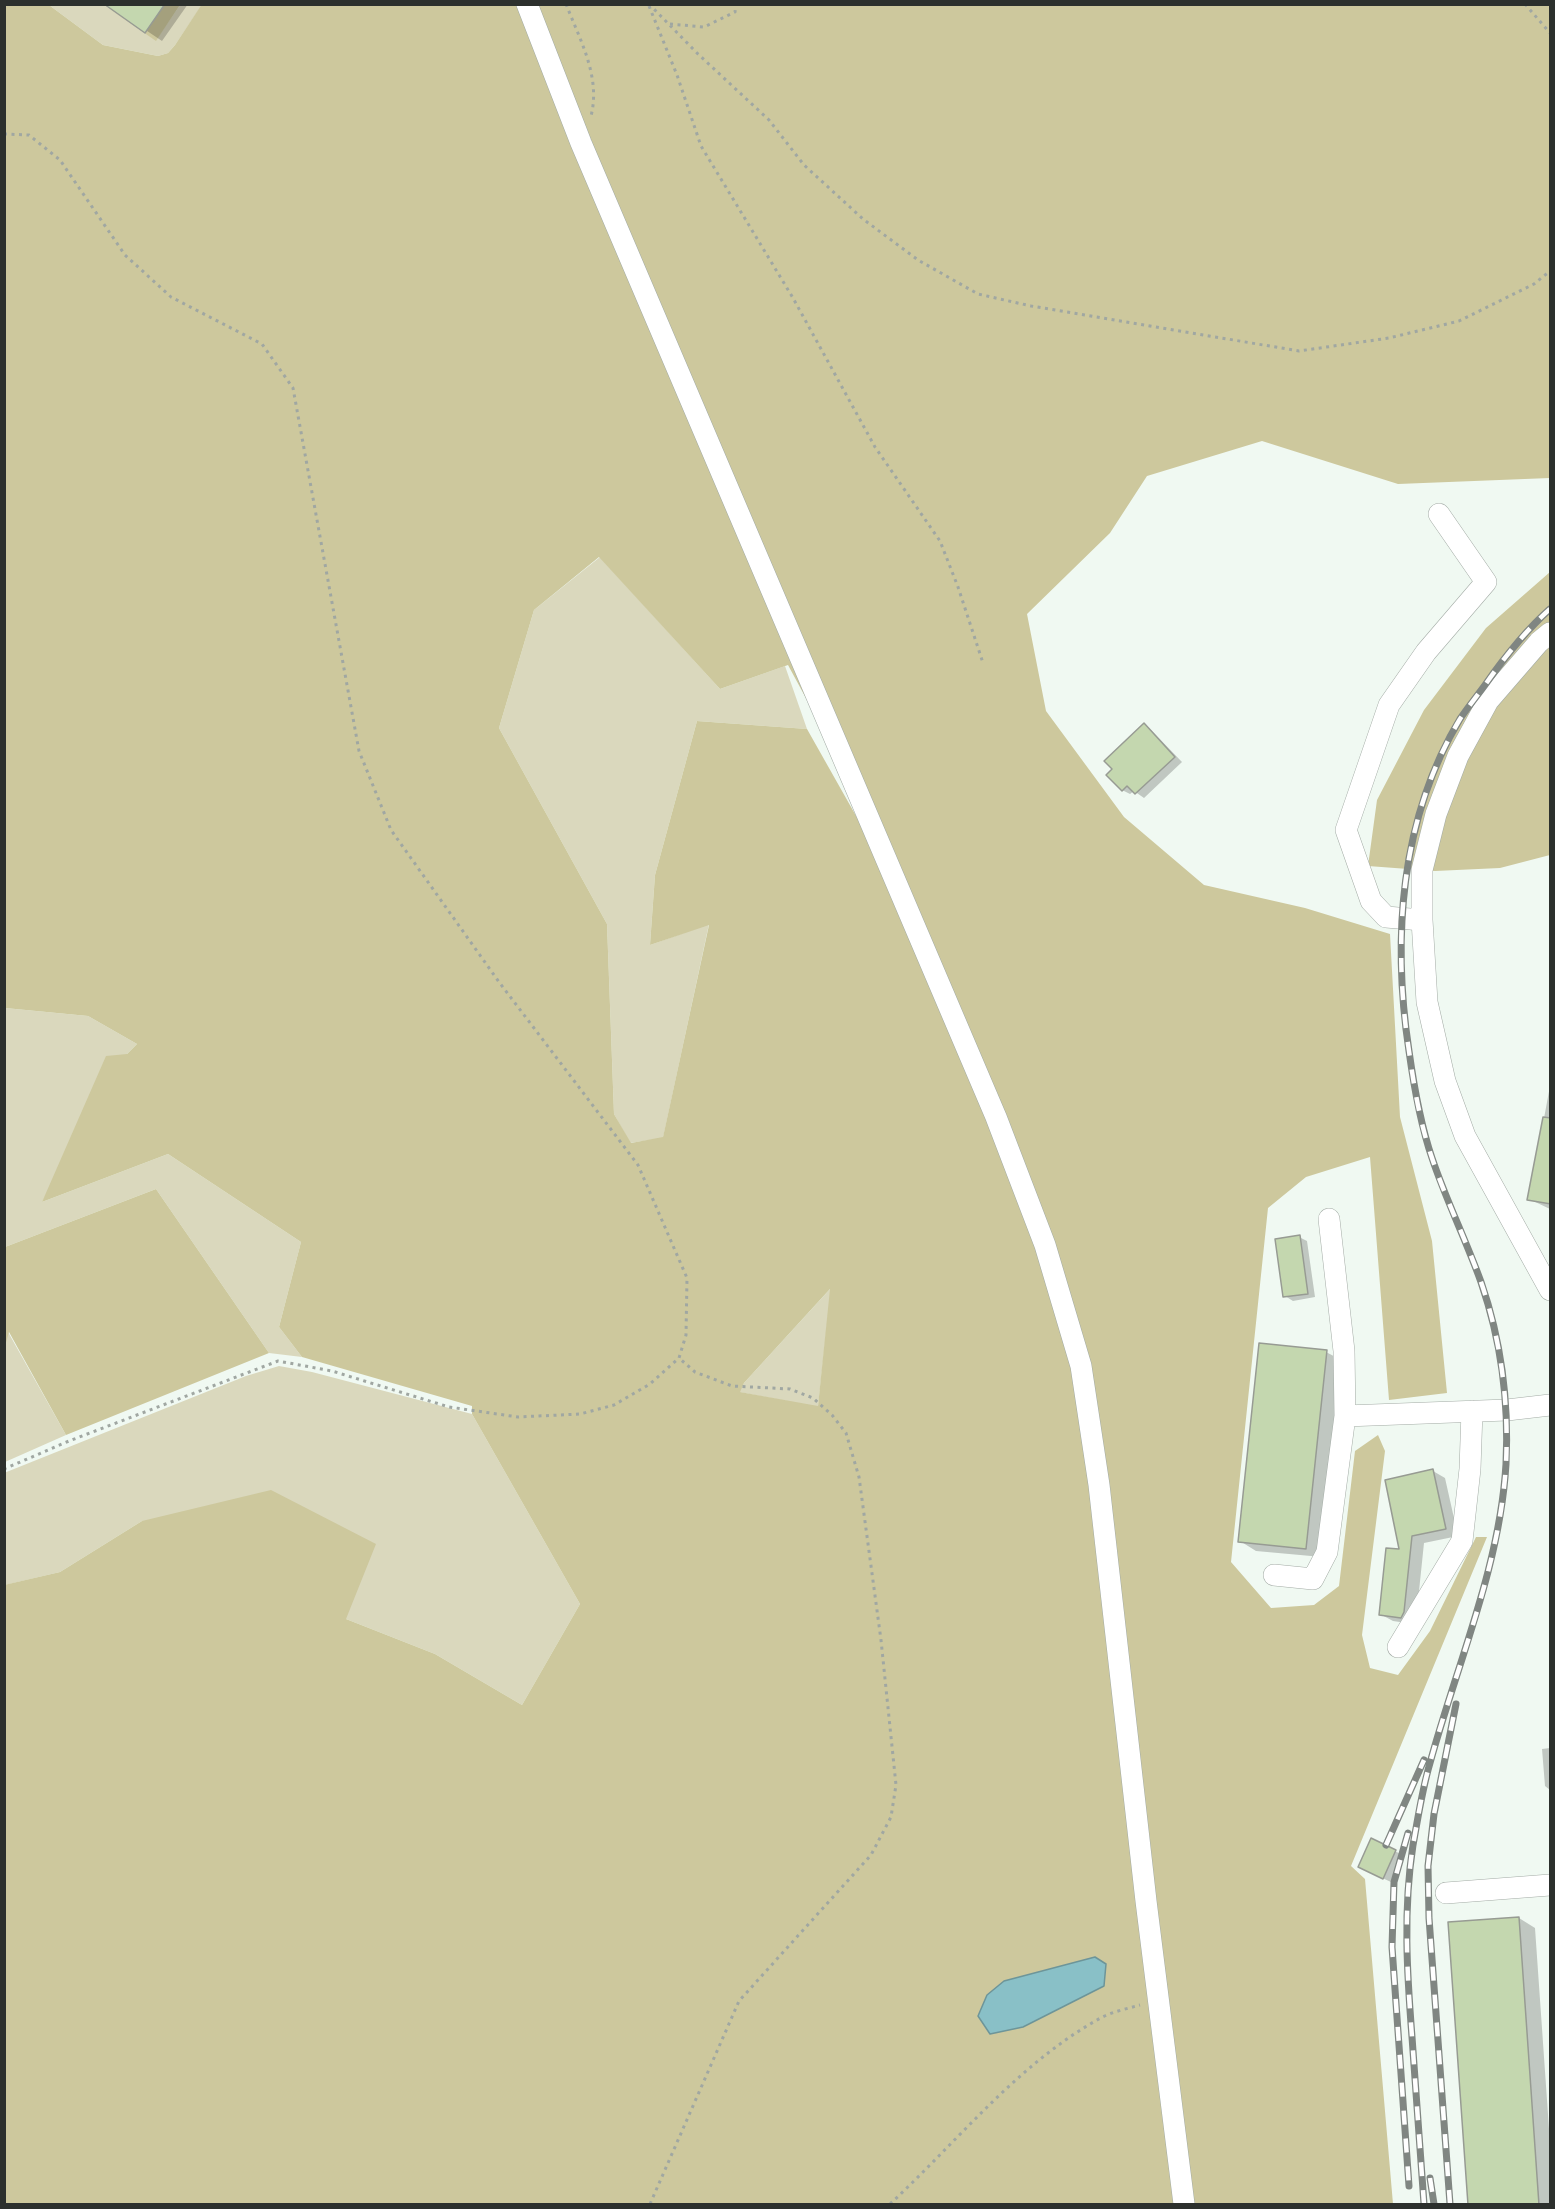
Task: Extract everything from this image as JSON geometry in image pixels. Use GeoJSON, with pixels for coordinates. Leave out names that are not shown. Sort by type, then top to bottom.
{"type":"FeatureCollection","features":[{"type":"Feature","properties":{"kind":"street"},"geometry":{"type":"LineString","coordinates":[[527,4],[581,143],[996,1117],[1045,1245],[1081,1366],[1099,1485],[1184,2205]]}},
{"type":"Feature","properties":{"kind":"street"},"geometry":{"type":"LineString","coordinates":[[1422,920],[1386,917],[1371,901],[1346,830],[1389,705],[1426,652],[1486,582],[1438,514]]}},
{"type":"Feature","properties":{"kind":"street"},"geometry":{"type":"LineString","coordinates":[[1551,633],[1539,642],[1488,701],[1458,756],[1436,814],[1422,870],[1422,920],[1427,1002],[1445,1081],[1465,1136],[1551,1290]]}},
{"type":"Feature","properties":{"kind":"street"},"geometry":{"type":"LineString","coordinates":[[1274,1575],[1313,1579],[1327,1552],[1345,1416],[1344,1351],[1329,1219]]}},
{"type":"Feature","properties":{"kind":"street"},"geometry":{"type":"LineString","coordinates":[[1345,1416],[1551,1405]]}},
{"type":"Feature","properties":{"kind":"street"},"geometry":{"type":"LineString","coordinates":[[1398,1647],[1462,1541],[1470,1469],[1472,1411]]}},
{"type":"Feature","properties":{"kind":"street"},"geometry":{"type":"LineString","coordinates":[[1446,1893],[1551,1885]]}},
{"type":"Feature","properties":{"kind":"path"},"geometry":{"type":"LineString","coordinates":[[566,4],[593,77],[595,102],[581,143]]}},
{"type":"Feature","properties":{"kind":"path"},"geometry":{"type":"LineString","coordinates":[[649,4],[698,54],[769,120],[804,165],[863,219],[918,260],[978,294],[1031,306],[1299,351],[1389,338],[1459,321],[1534,285],[1551,271]]}},
{"type":"Feature","properties":{"kind":"path"},"geometry":{"type":"LineString","coordinates":[[649,4],[677,75],[701,146],[793,298],[875,447],[940,541],[983,663]]}},
{"type":"Feature","properties":{"kind":"path"},"geometry":{"type":"LineString","coordinates":[[668,24],[704,27],[735,12],[736,4]]}},
{"type":"Feature","properties":{"kind":"path"},"geometry":{"type":"LineString","coordinates":[[1525,4],[1551,33]]}},
{"type":"Feature","properties":{"kind":"path"},"geometry":{"type":"LineString","coordinates":[[4,134],[28,135],[60,160],[125,255],[171,297],[262,344],[293,388],[358,751],[391,830],[498,982],[638,1165],[687,1278],[686,1335],[679,1358],[650,1384],[614,1405],[580,1414],[518,1417],[450,1407],[332,1371],[278,1361],[80,1437],[4,1469]]}},
{"type":"Feature","properties":{"kind":"path"},"geometry":{"type":"LineString","coordinates":[[650,2205],[739,2001],[871,1855],[891,1817],[896,1785],[881,1640],[859,1477],[846,1433],[832,1415],[813,1398],[790,1389],[732,1386],[695,1372],[679,1358]]}},
{"type":"Feature","properties":{"kind":"path"},"geometry":{"type":"LineString","coordinates":[[890,2205],[974,2119],[1036,2060],[1099,2018],[1159,1998]]}},
{"type":"Feature","properties":{"kind":"shaded area"},"geometry":{"type":"Polygon","coordinates":[[[202,4],[1550,5],[1550,478],[1398,484],[1262,441],[1147,476],[1110,533],[1027,614],[1046,711],[1124,817],[1204,885],[1305,908],[1390,934],[1400,1117],[1432,1241],[1447,1393],[1389,1400],[1370,1157],[1306,1177],[1268,1208],[1231,1562],[1271,1608],[1314,1605],[1339,1586],[1355,1451],[1378,1435],[1385,1451],[1362,1635],[1370,1668],[1398,1675],[1430,1631],[1476,1537],[1487,1537],[1351,1866],[1365,1879],[1393,2204],[5,2204],[4,1585],[60,1572],[142,1521],[271,1490],[376,1544],[346,1619],[435,1654],[522,1705],[580,1604],[472,1414],[472,1406],[302,1357],[279,1327],[301,1242],[168,1154],[42,1202],[106,1056],[127,1054],[137,1044],[88,1016],[5,1008],[5,5],[49,5],[103,45],[158,56],[168,53],[202,4]],[[599,557],[534,610],[499,728],[607,924],[614,1114],[631,1143],[663,1137],[709,925],[650,945],[655,875],[697,721],[807,729],[899,892],[907,885],[788,665],[720,689],[599,557]],[[830,1289],[744,1383],[740,1392],[818,1406],[830,1289]],[[1095,1957],[1052,1970],[990,2034],[1023,2027],[1104,1986],[1095,1957]]]}},
{"type":"Feature","properties":{"kind":"shaded area"},"geometry":{"type":"Polygon","coordinates":[[[49,5],[104,5],[156,40],[180,5],[202,5],[175,45],[168,53],[158,56],[103,45],[49,5]]]}},
{"type":"Feature","properties":{"kind":"shaded area"},"geometry":{"type":"Polygon","coordinates":[[[104,5],[180,5],[156,41],[104,5]]]}},
{"type":"Feature","properties":{"kind":"shaded area"},"geometry":{"type":"Polygon","coordinates":[[[600,557],[720,689],[785,666],[807,729],[697,721],[655,875],[650,945],[709,924],[663,1138],[630,1143],[614,1114],[607,924],[499,728],[534,610],[600,557]]]}},
{"type":"Feature","properties":{"kind":"shaded area"},"geometry":{"type":"Polygon","coordinates":[[[1550,572],[1550,855],[1500,868],[1435,871],[1368,866],[1377,800],[1424,710],[1486,628],[1550,572]]]}},
{"type":"Feature","properties":{"kind":"shaded area"},"geometry":{"type":"Polygon","coordinates":[[[5,1008],[88,1016],[137,1044],[127,1054],[42,1202],[168,1154],[301,1242],[279,1327],[302,1357],[269,1353],[156,1189],[5,1247],[5,1008]]]}},
{"type":"Feature","properties":{"kind":"shaded area"},"geometry":{"type":"Polygon","coordinates":[[[156,1189],[269,1353],[66,1435],[9,1332],[5,1346],[5,1247],[156,1189]]]}},
{"type":"Feature","properties":{"kind":"shaded area"},"geometry":{"type":"Polygon","coordinates":[[[831,1288],[818,1407],[739,1392],[744,1383],[831,1288]]]}},
{"type":"Feature","properties":{"kind":"shaded area"},"geometry":{"type":"Polygon","coordinates":[[[8,1332],[66,1435],[5,1462],[4,1346],[8,1332]]]}},
{"type":"Feature","properties":{"kind":"shaded area"},"geometry":{"type":"Polygon","coordinates":[[[279,1366],[312,1372],[472,1414],[580,1604],[522,1705],[435,1654],[346,1619],[142,1521],[60,1572],[5,1585],[4,1473],[246,1376],[279,1366]]]}},
{"type":"Feature","properties":{"kind":"water"},"geometry":{"type":"Polygon","coordinates":[[[1095,1957],[1106,1964],[1104,1986],[1023,2027],[990,2034],[978,2016],[987,1995],[1004,1981],[1095,1957]]]}},
{"type":"Feature","properties":{"kind":"building"},"geometry":{"type":"Polygon","coordinates":[[[104,4],[165,4],[145,33],[104,4]]]}},
{"type":"Feature","properties":{"kind":"building"},"geometry":{"type":"Polygon","coordinates":[[[1144,723],[1175,757],[1135,794],[1127,786],[1122,791],[1106,775],[1112,769],[1104,761],[1144,723]]]}},
{"type":"Feature","properties":{"kind":"building"},"geometry":{"type":"Polygon","coordinates":[[[1543,1117],[1551,1118],[1551,1204],[1527,1200],[1543,1117]]]}},
{"type":"Feature","properties":{"kind":"building"},"geometry":{"type":"Polygon","coordinates":[[[1300,1235],[1308,1294],[1283,1297],[1275,1239],[1300,1235]]]}},
{"type":"Feature","properties":{"kind":"building"},"geometry":{"type":"Polygon","coordinates":[[[1259,1343],[1327,1350],[1306,1549],[1238,1542],[1259,1343]]]}},
{"type":"Feature","properties":{"kind":"building"},"geometry":{"type":"Polygon","coordinates":[[[1433,1469],[1446,1529],[1412,1536],[1404,1612],[1401,1618],[1379,1615],[1386,1548],[1399,1549],[1385,1480],[1433,1469]]]}},
{"type":"Feature","properties":{"kind":"building"},"geometry":{"type":"Polygon","coordinates":[[[1371,1838],[1396,1850],[1383,1879],[1358,1867],[1371,1838]]]}},
{"type":"Feature","properties":{"kind":"building"},"geometry":{"type":"Polygon","coordinates":[[[1519,1917],[1539,2205],[1468,2205],[1448,1922],[1519,1917]]]}},
{"type":"Feature","properties":{"kind":"railway"},"geometry":{"type":"LineString","coordinates":[[1424,2204],[1407,1965],[1410,1869],[1427,1773],[1476,1615],[1495,1540],[1502,1502],[1507,1441],[1505,1395],[1494,1326],[1481,1282],[1428,1145],[1418,1105],[1404,1009],[1401,966],[1402,923],[1413,838],[1424,797],[1440,757],[1460,719],[1500,665],[1523,636],[1550,609]]}},
{"type":"Feature","properties":{"kind":"railway"},"geometry":{"type":"LineString","coordinates":[[1450,2204],[1429,1918],[1428,1866],[1434,1814],[1456,1704]]}},
{"type":"Feature","properties":{"kind":"railway"},"geometry":{"type":"LineString","coordinates":[[1386,1845],[1424,1760]]}},
{"type":"Feature","properties":{"kind":"railway"},"geometry":{"type":"LineString","coordinates":[[1408,1833],[1394,1882],[1392,1947],[1409,2186]]}},
{"type":"Feature","properties":{"kind":"railway"},"geometry":{"type":"LineString","coordinates":[[1430,2178],[1434,2204]]}}]}
